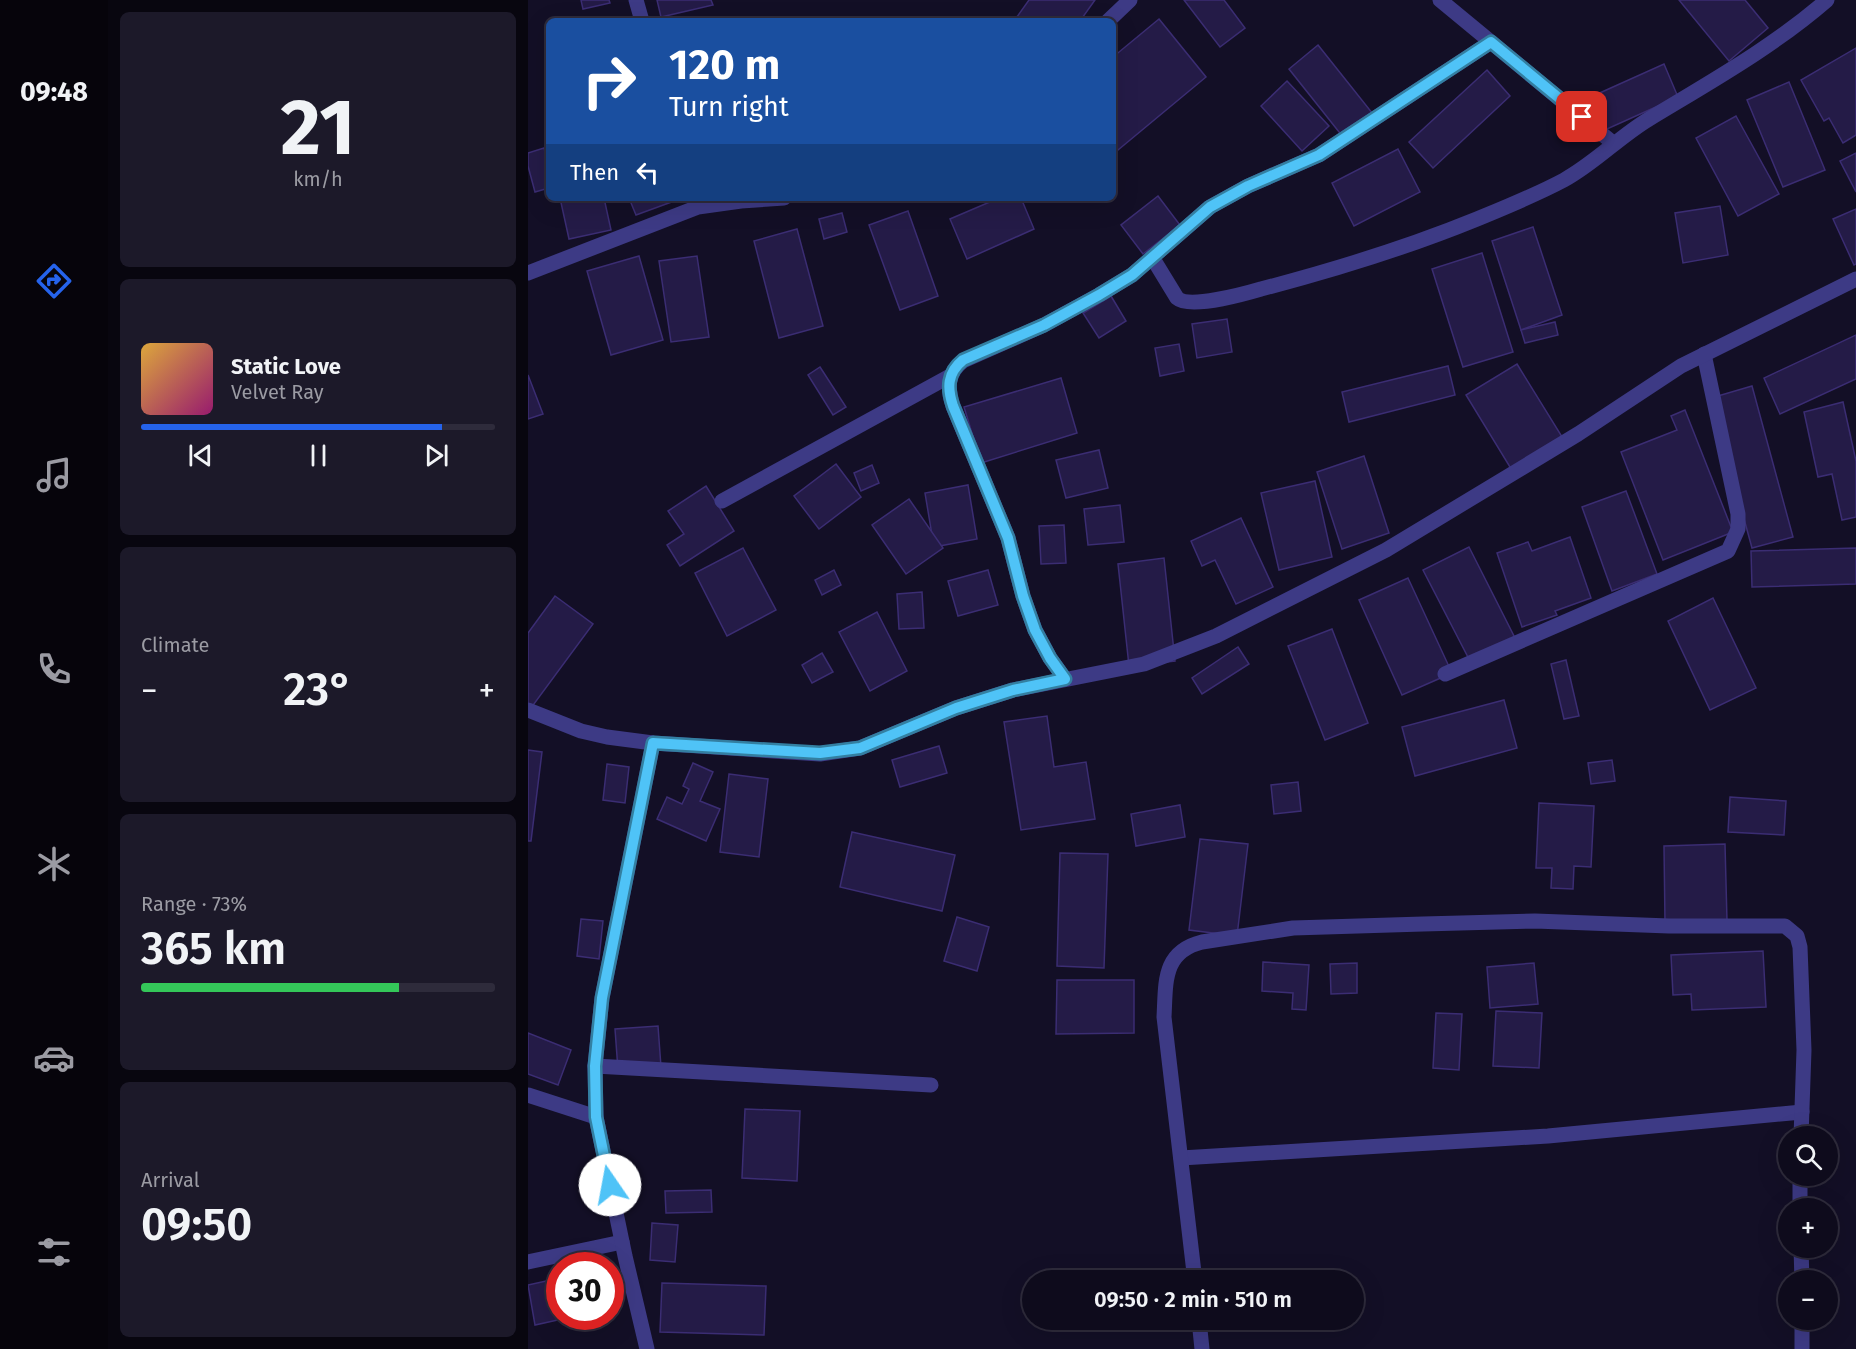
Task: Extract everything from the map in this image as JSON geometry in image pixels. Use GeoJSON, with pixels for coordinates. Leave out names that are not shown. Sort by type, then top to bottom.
{"type":"FeatureCollection","features":[{"type":"Feature","properties":{"kind":"street"},"geometry":{"type":"LineString","coordinates":[[636,0],[641,18]]}},
{"type":"Feature","properties":{"kind":"street"},"geometry":{"type":"LineString","coordinates":[[1111,18],[1130,0]]}},
{"type":"Feature","properties":{"kind":"street"},"geometry":{"type":"LineString","coordinates":[[1440,0],[1613,143]]}},
{"type":"Feature","properties":{"kind":"street"},"geometry":{"type":"LineString","coordinates":[[1152,257],[1180,302],[1190,303],[1240,295],[1298,280],[1420,242],[1549,188],[1586,166],[1639,125],[1742,63],[1783,35],[1827,0]]}},
{"type":"Feature","properties":{"kind":"street"},"geometry":{"type":"LineString","coordinates":[[1065,679],[1050,658],[1035,630],[1023,596],[1008,538],[948,392],[950,376],[954,368],[963,360],[1044,325],[1132,275],[1210,207],[1248,186],[1319,155],[1491,42]]}},
{"type":"Feature","properties":{"kind":"street"},"geometry":{"type":"LineString","coordinates":[[528,273],[697,203],[741,201]]}},
{"type":"Feature","properties":{"kind":"street"},"geometry":{"type":"LineString","coordinates":[[528,710],[581,731],[607,737],[653,743],[820,753],[839,752],[860,748],[956,708],[1013,690],[1144,664],[1216,636],[1386,550],[1578,434],[1681,366],[1856,279]]}},
{"type":"Feature","properties":{"kind":"street"},"geometry":{"type":"LineString","coordinates":[[1445,674],[1728,551],[1738,529],[1738,514],[1704,354]]}},
{"type":"Feature","properties":{"kind":"street"},"geometry":{"type":"LineString","coordinates":[[722,501],[950,376]]}},
{"type":"Feature","properties":{"kind":"street"},"geometry":{"type":"LineString","coordinates":[[646,1349],[596,1117],[595,1066],[602,998],[653,743]]}},
{"type":"Feature","properties":{"kind":"street"},"geometry":{"type":"LineString","coordinates":[[1194,1270],[1164,1017],[1166,985],[1171,963],[1190,945],[1293,928],[1535,921],[1669,926],[1785,926],[1797,936],[1800,947],[1803,1050],[1801,1126]]}},
{"type":"Feature","properties":{"kind":"street"},"geometry":{"type":"LineString","coordinates":[[595,1066],[931,1084]]}},
{"type":"Feature","properties":{"kind":"street"},"geometry":{"type":"LineString","coordinates":[[528,1095],[596,1117]]}},
{"type":"Feature","properties":{"kind":"street"},"geometry":{"type":"LineString","coordinates":[[1181,1158],[1548,1136],[1802,1112]]}},
{"type":"Feature","properties":{"kind":"street"},"geometry":{"type":"LineString","coordinates":[[528,1262],[622,1242]]}},
{"type":"Feature","properties":{"kind":"street"},"geometry":{"type":"LineString","coordinates":[[1200,1330],[1202,1349]]}},
{"type":"Feature","properties":{"kind":"street"},"geometry":{"type":"LineString","coordinates":[[1802,1330],[1802,1349]]}},
{"type":"Feature","properties":{"kind":"building"},"geometry":{"type":"Polygon","coordinates":[[[581,0],[609,0],[610,3],[583,9],[581,0]]]}},
{"type":"Feature","properties":{"kind":"building"},"geometry":{"type":"Polygon","coordinates":[[[657,0],[711,0],[713,5],[661,17],[657,0]]]}},
{"type":"Feature","properties":{"kind":"building"},"geometry":{"type":"Polygon","coordinates":[[[1029,0],[1095,0],[1082,18],[1016,18],[1029,0]]]}},
{"type":"Feature","properties":{"kind":"building"},"geometry":{"type":"Polygon","coordinates":[[[1184,0],[1224,0],[1245,28],[1220,47],[1184,0]]]}},
{"type":"Feature","properties":{"kind":"building"},"geometry":{"type":"Polygon","coordinates":[[[1679,0],[1745,0],[1768,28],[1729,61],[1679,0]]]}},
{"type":"Feature","properties":{"kind":"building"},"geometry":{"type":"Polygon","coordinates":[[[1159,19],[1206,77],[1118,150],[1116,148],[1116,55],[1159,19]]]}},
{"type":"Feature","properties":{"kind":"building"},"geometry":{"type":"Polygon","coordinates":[[[1318,45],[1373,114],[1343,137],[1289,69],[1318,45]]]}},
{"type":"Feature","properties":{"kind":"building"},"geometry":{"type":"Polygon","coordinates":[[[1856,48],[1856,135],[1843,143],[1829,118],[1824,121],[1801,80],[1856,48]]]}},
{"type":"Feature","properties":{"kind":"building"},"geometry":{"type":"Polygon","coordinates":[[[1664,64],[1678,97],[1607,129],[1593,96],[1664,64]]]}},
{"type":"Feature","properties":{"kind":"building"},"geometry":{"type":"Polygon","coordinates":[[[1487,70],[1510,96],[1433,168],[1409,142],[1487,70]]]}},
{"type":"Feature","properties":{"kind":"building"},"geometry":{"type":"Polygon","coordinates":[[[1287,81],[1329,126],[1302,151],[1261,106],[1287,81]]]}},
{"type":"Feature","properties":{"kind":"building"},"geometry":{"type":"Polygon","coordinates":[[[1789,82],[1825,170],[1783,187],[1747,100],[1789,82]]]}},
{"type":"Feature","properties":{"kind":"building"},"geometry":{"type":"Polygon","coordinates":[[[1736,116],[1779,194],[1738,216],[1696,138],[1736,116]]]}},
{"type":"Feature","properties":{"kind":"building"},"geometry":{"type":"Polygon","coordinates":[[[544,148],[546,189],[535,192],[528,166],[528,153],[544,148]]]}},
{"type":"Feature","properties":{"kind":"building"},"geometry":{"type":"Polygon","coordinates":[[[1398,149],[1420,192],[1354,226],[1332,183],[1398,149]]]}},
{"type":"Feature","properties":{"kind":"building"},"geometry":{"type":"Polygon","coordinates":[[[1856,153],[1856,192],[1840,161],[1856,153]]]}},
{"type":"Feature","properties":{"kind":"building"},"geometry":{"type":"Polygon","coordinates":[[[1158,196],[1180,225],[1143,254],[1121,225],[1158,196]]]}},
{"type":"Feature","properties":{"kind":"building"},"geometry":{"type":"Polygon","coordinates":[[[561,201],[605,201],[611,230],[569,239],[561,201]]]}},
{"type":"Feature","properties":{"kind":"building"},"geometry":{"type":"Polygon","coordinates":[[[630,201],[674,201],[636,215],[630,201]]]}},
{"type":"Feature","properties":{"kind":"building"},"geometry":{"type":"Polygon","coordinates":[[[992,201],[1022,201],[1034,229],[967,259],[950,219],[992,201]]]}},
{"type":"Feature","properties":{"kind":"building"},"geometry":{"type":"Polygon","coordinates":[[[1720,206],[1728,255],[1683,263],[1675,213],[1720,206]]]}},
{"type":"Feature","properties":{"kind":"building"},"geometry":{"type":"Polygon","coordinates":[[[1856,209],[1856,264],[1854,265],[1833,219],[1856,209]]]}},
{"type":"Feature","properties":{"kind":"building"},"geometry":{"type":"Polygon","coordinates":[[[908,211],[938,296],[900,310],[869,225],[908,211]]]}},
{"type":"Feature","properties":{"kind":"building"},"geometry":{"type":"Polygon","coordinates":[[[842,213],[847,232],[824,239],[819,219],[842,213]]]}},
{"type":"Feature","properties":{"kind":"building"},"geometry":{"type":"Polygon","coordinates":[[[1533,227],[1562,315],[1521,330],[1492,241],[1533,227]]]}},
{"type":"Feature","properties":{"kind":"building"},"geometry":{"type":"Polygon","coordinates":[[[797,229],[823,326],[779,338],[754,241],[797,229]]]}},
{"type":"Feature","properties":{"kind":"building"},"geometry":{"type":"Polygon","coordinates":[[[1482,253],[1513,352],[1463,367],[1432,269],[1482,253]]]}},
{"type":"Feature","properties":{"kind":"building"},"geometry":{"type":"Polygon","coordinates":[[[639,256],[663,340],[611,355],[587,271],[639,256]]]}},
{"type":"Feature","properties":{"kind":"building"},"geometry":{"type":"Polygon","coordinates":[[[697,256],[709,337],[671,342],[659,261],[697,256]]]}},
{"type":"Feature","properties":{"kind":"building"},"geometry":{"type":"Polygon","coordinates":[[[1111,296],[1126,321],[1099,338],[1083,313],[1111,296]]]}},
{"type":"Feature","properties":{"kind":"building"},"geometry":{"type":"Polygon","coordinates":[[[1227,319],[1232,352],[1197,358],[1192,324],[1227,319]]]}},
{"type":"Feature","properties":{"kind":"building"},"geometry":{"type":"Polygon","coordinates":[[[1555,322],[1558,335],[1525,343],[1521,330],[1555,322]]]}},
{"type":"Feature","properties":{"kind":"building"},"geometry":{"type":"Polygon","coordinates":[[[1856,335],[1856,379],[1780,414],[1764,378],[1856,335]]]}},
{"type":"Feature","properties":{"kind":"building"},"geometry":{"type":"Polygon","coordinates":[[[1179,344],[1184,371],[1160,376],[1155,348],[1179,344]]]}},
{"type":"Feature","properties":{"kind":"building"},"geometry":{"type":"Polygon","coordinates":[[[1517,364],[1564,440],[1513,472],[1466,395],[1517,364]]]}},
{"type":"Feature","properties":{"kind":"building"},"geometry":{"type":"Polygon","coordinates":[[[1448,366],[1455,395],[1349,422],[1342,392],[1448,366]]]}},
{"type":"Feature","properties":{"kind":"building"},"geometry":{"type":"Polygon","coordinates":[[[820,367],[846,407],[833,415],[808,375],[820,367]]]}},
{"type":"Feature","properties":{"kind":"building"},"geometry":{"type":"Polygon","coordinates":[[[528,375],[543,414],[528,419],[528,375]]]}},
{"type":"Feature","properties":{"kind":"building"},"geometry":{"type":"Polygon","coordinates":[[[1061,378],[1077,433],[981,463],[964,407],[1061,378]]]}},
{"type":"Feature","properties":{"kind":"building"},"geometry":{"type":"Polygon","coordinates":[[[1752,386],[1793,537],[1752,548],[1711,398],[1752,386]]]}},
{"type":"Feature","properties":{"kind":"building"},"geometry":{"type":"Polygon","coordinates":[[[1843,402],[1856,461],[1856,517],[1842,520],[1832,474],[1818,477],[1804,412],[1843,402]]]}},
{"type":"Feature","properties":{"kind":"building"},"geometry":{"type":"Polygon","coordinates":[[[1685,410],[1733,532],[1663,560],[1621,452],[1677,430],[1671,416],[1685,410]]]}},
{"type":"Feature","properties":{"kind":"building"},"geometry":{"type":"Polygon","coordinates":[[[1099,450],[1108,488],[1066,498],[1056,460],[1099,450]]]}},
{"type":"Feature","properties":{"kind":"building"},"geometry":{"type":"Polygon","coordinates":[[[1364,456],[1389,533],[1342,549],[1317,472],[1364,456]]]}},
{"type":"Feature","properties":{"kind":"building"},"geometry":{"type":"Polygon","coordinates":[[[836,464],[861,497],[819,529],[794,496],[836,464]]]}},
{"type":"Feature","properties":{"kind":"building"},"geometry":{"type":"Polygon","coordinates":[[[872,465],[879,483],[861,491],[854,473],[872,465]]]}},
{"type":"Feature","properties":{"kind":"building"},"geometry":{"type":"Polygon","coordinates":[[[1315,481],[1332,557],[1279,570],[1261,493],[1315,481]]]}},
{"type":"Feature","properties":{"kind":"building"},"geometry":{"type":"Polygon","coordinates":[[[968,485],[977,539],[934,547],[925,493],[968,485]]]}},
{"type":"Feature","properties":{"kind":"building"},"geometry":{"type":"Polygon","coordinates":[[[706,486],[734,531],[680,566],[667,545],[684,534],[668,511],[706,486]]]}},
{"type":"Feature","properties":{"kind":"building"},"geometry":{"type":"Polygon","coordinates":[[[1626,491],[1657,574],[1612,591],[1582,507],[1626,491]]]}},
{"type":"Feature","properties":{"kind":"building"},"geometry":{"type":"Polygon","coordinates":[[[909,499],[943,548],[906,574],[872,525],[909,499]]]}},
{"type":"Feature","properties":{"kind":"building"},"geometry":{"type":"Polygon","coordinates":[[[1120,505],[1124,542],[1088,545],[1084,509],[1120,505]]]}},
{"type":"Feature","properties":{"kind":"building"},"geometry":{"type":"Polygon","coordinates":[[[1241,518],[1273,587],[1236,604],[1215,560],[1202,566],[1191,541],[1241,518]]]}},
{"type":"Feature","properties":{"kind":"building"},"geometry":{"type":"Polygon","coordinates":[[[1064,525],[1066,563],[1041,564],[1039,526],[1064,525]]]}},
{"type":"Feature","properties":{"kind":"building"},"geometry":{"type":"Polygon","coordinates":[[[1570,537],[1591,598],[1555,611],[1557,615],[1522,627],[1497,553],[1528,542],[1532,551],[1570,537]]]}},
{"type":"Feature","properties":{"kind":"building"},"geometry":{"type":"Polygon","coordinates":[[[1469,547],[1516,640],[1471,663],[1423,570],[1469,547]]]}},
{"type":"Feature","properties":{"kind":"building"},"geometry":{"type":"Polygon","coordinates":[[[743,548],[776,610],[727,636],[695,573],[743,548]]]}},
{"type":"Feature","properties":{"kind":"building"},"geometry":{"type":"Polygon","coordinates":[[[1856,548],[1856,584],[1752,587],[1751,551],[1856,548]]]}},
{"type":"Feature","properties":{"kind":"building"},"geometry":{"type":"Polygon","coordinates":[[[1164,558],[1175,661],[1129,666],[1118,564],[1164,558]]]}},
{"type":"Feature","properties":{"kind":"building"},"geometry":{"type":"Polygon","coordinates":[[[834,570],[841,585],[822,595],[815,580],[834,570]]]}},
{"type":"Feature","properties":{"kind":"building"},"geometry":{"type":"Polygon","coordinates":[[[988,570],[998,605],[958,616],[948,581],[988,570]]]}},
{"type":"Feature","properties":{"kind":"building"},"geometry":{"type":"Polygon","coordinates":[[[1408,578],[1452,673],[1402,695],[1359,600],[1408,578]]]}},
{"type":"Feature","properties":{"kind":"building"},"geometry":{"type":"Polygon","coordinates":[[[922,592],[924,628],[899,629],[897,594],[922,592]]]}},
{"type":"Feature","properties":{"kind":"building"},"geometry":{"type":"Polygon","coordinates":[[[555,596],[593,624],[528,712],[528,633],[555,596]]]}},
{"type":"Feature","properties":{"kind":"building"},"geometry":{"type":"Polygon","coordinates":[[[1713,598],[1756,688],[1710,710],[1668,621],[1713,598]]]}},
{"type":"Feature","properties":{"kind":"building"},"geometry":{"type":"Polygon","coordinates":[[[877,612],[907,671],[870,691],[839,632],[877,612]]]}},
{"type":"Feature","properties":{"kind":"building"},"geometry":{"type":"Polygon","coordinates":[[[1332,629],[1368,723],[1325,740],[1288,646],[1332,629]]]}},
{"type":"Feature","properties":{"kind":"building"},"geometry":{"type":"Polygon","coordinates":[[[1238,647],[1249,664],[1202,694],[1192,678],[1238,647]]]}},
{"type":"Feature","properties":{"kind":"building"},"geometry":{"type":"Polygon","coordinates":[[[822,653],[833,672],[812,683],[802,665],[822,653]]]}},
{"type":"Feature","properties":{"kind":"building"},"geometry":{"type":"Polygon","coordinates":[[[1566,660],[1579,716],[1564,719],[1551,664],[1566,660]]]}},
{"type":"Feature","properties":{"kind":"building"},"geometry":{"type":"Polygon","coordinates":[[[1504,700],[1517,748],[1415,776],[1402,727],[1504,700]]]}},
{"type":"Feature","properties":{"kind":"building"},"geometry":{"type":"Polygon","coordinates":[[[1047,716],[1054,767],[1086,762],[1095,819],[1021,830],[1004,722],[1047,716]]]}},
{"type":"Feature","properties":{"kind":"building"},"geometry":{"type":"Polygon","coordinates":[[[939,746],[947,773],[900,787],[892,760],[939,746]]]}},
{"type":"Feature","properties":{"kind":"building"},"geometry":{"type":"Polygon","coordinates":[[[528,750],[542,752],[531,841],[528,841],[528,750]]]}},
{"type":"Feature","properties":{"kind":"building"},"geometry":{"type":"Polygon","coordinates":[[[1612,760],[1615,781],[1591,784],[1588,763],[1612,760]]]}},
{"type":"Feature","properties":{"kind":"building"},"geometry":{"type":"Polygon","coordinates":[[[693,763],[713,772],[700,801],[720,809],[706,841],[657,819],[667,797],[682,804],[689,789],[683,786],[693,763]]]}},
{"type":"Feature","properties":{"kind":"building"},"geometry":{"type":"Polygon","coordinates":[[[607,764],[629,767],[625,803],[603,800],[607,764]]]}},
{"type":"Feature","properties":{"kind":"building"},"geometry":{"type":"Polygon","coordinates":[[[729,774],[768,779],[759,857],[720,852],[729,774]]]}},
{"type":"Feature","properties":{"kind":"building"},"geometry":{"type":"Polygon","coordinates":[[[1298,782],[1301,811],[1274,814],[1271,785],[1298,782]]]}},
{"type":"Feature","properties":{"kind":"building"},"geometry":{"type":"Polygon","coordinates":[[[1730,797],[1786,801],[1784,835],[1728,832],[1730,797]]]}},
{"type":"Feature","properties":{"kind":"building"},"geometry":{"type":"Polygon","coordinates":[[[1539,803],[1594,806],[1591,867],[1574,866],[1573,889],[1551,888],[1552,868],[1536,868],[1539,803]]]}},
{"type":"Feature","properties":{"kind":"building"},"geometry":{"type":"Polygon","coordinates":[[[1180,805],[1185,837],[1136,846],[1131,814],[1180,805]]]}},
{"type":"Feature","properties":{"kind":"building"},"geometry":{"type":"Polygon","coordinates":[[[852,832],[955,855],[942,911],[840,887],[852,832]]]}},
{"type":"Feature","properties":{"kind":"building"},"geometry":{"type":"Polygon","coordinates":[[[1200,839],[1248,844],[1237,936],[1189,930],[1200,839]]]}},
{"type":"Feature","properties":{"kind":"building"},"geometry":{"type":"Polygon","coordinates":[[[1725,844],[1727,921],[1665,923],[1664,846],[1725,844]]]}},
{"type":"Feature","properties":{"kind":"building"},"geometry":{"type":"Polygon","coordinates":[[[1060,853],[1108,854],[1104,968],[1057,966],[1060,853]]]}},
{"type":"Feature","properties":{"kind":"building"},"geometry":{"type":"Polygon","coordinates":[[[957,917],[989,927],[977,971],[944,961],[957,917]]]}},
{"type":"Feature","properties":{"kind":"building"},"geometry":{"type":"Polygon","coordinates":[[[581,919],[603,921],[599,959],[577,956],[581,919]]]}},
{"type":"Feature","properties":{"kind":"building"},"geometry":{"type":"Polygon","coordinates":[[[1763,951],[1766,1007],[1692,1010],[1691,994],[1673,995],[1671,955],[1763,951]]]}},
{"type":"Feature","properties":{"kind":"building"},"geometry":{"type":"Polygon","coordinates":[[[1263,962],[1309,965],[1306,1010],[1292,1009],[1293,993],[1262,991],[1263,962]]]}},
{"type":"Feature","properties":{"kind":"building"},"geometry":{"type":"Polygon","coordinates":[[[1357,963],[1357,993],[1331,994],[1330,964],[1357,963]]]}},
{"type":"Feature","properties":{"kind":"building"},"geometry":{"type":"Polygon","coordinates":[[[1534,963],[1538,1004],[1490,1008],[1487,967],[1534,963]]]}},
{"type":"Feature","properties":{"kind":"building"},"geometry":{"type":"Polygon","coordinates":[[[1057,980],[1134,980],[1134,1033],[1056,1034],[1057,980]]]}},
{"type":"Feature","properties":{"kind":"building"},"geometry":{"type":"Polygon","coordinates":[[[1496,1011],[1542,1013],[1539,1068],[1493,1066],[1496,1011]]]}},
{"type":"Feature","properties":{"kind":"building"},"geometry":{"type":"Polygon","coordinates":[[[1436,1013],[1462,1014],[1459,1070],[1433,1068],[1436,1013]]]}},
{"type":"Feature","properties":{"kind":"building"},"geometry":{"type":"Polygon","coordinates":[[[658,1026],[661,1067],[618,1070],[615,1029],[658,1026]]]}},
{"type":"Feature","properties":{"kind":"building"},"geometry":{"type":"Polygon","coordinates":[[[528,1033],[571,1050],[558,1085],[528,1074],[528,1033]]]}},
{"type":"Feature","properties":{"kind":"building"},"geometry":{"type":"Polygon","coordinates":[[[745,1109],[800,1111],[797,1181],[742,1178],[745,1109]]]}},
{"type":"Feature","properties":{"kind":"building"},"geometry":{"type":"Polygon","coordinates":[[[711,1190],[712,1212],[666,1213],[665,1191],[711,1190]]]}},
{"type":"Feature","properties":{"kind":"building"},"geometry":{"type":"Polygon","coordinates":[[[652,1223],[678,1225],[675,1262],[650,1260],[652,1223]]]}},
{"type":"Feature","properties":{"kind":"building"},"geometry":{"type":"Polygon","coordinates":[[[546,1281],[546,1323],[535,1325],[528,1285],[546,1281]]]}},
{"type":"Feature","properties":{"kind":"building"},"geometry":{"type":"Polygon","coordinates":[[[662,1283],[766,1286],[764,1335],[660,1332],[662,1283]]]}},
{"type":"Feature","properties":{"kind":"route"},"geometry":{"type":"LineString","coordinates":[[610,1185],[596,1117],[595,1066],[602,998],[653,743],[820,753],[839,752],[860,748],[956,708],[1013,690],[1065,679],[1050,658],[1035,630],[1023,596],[1008,538],[948,392],[948,384],[954,368],[963,360],[1044,325],[1132,275],[1210,207],[1248,186],[1319,155],[1491,42],[1582,117]]}}]}
